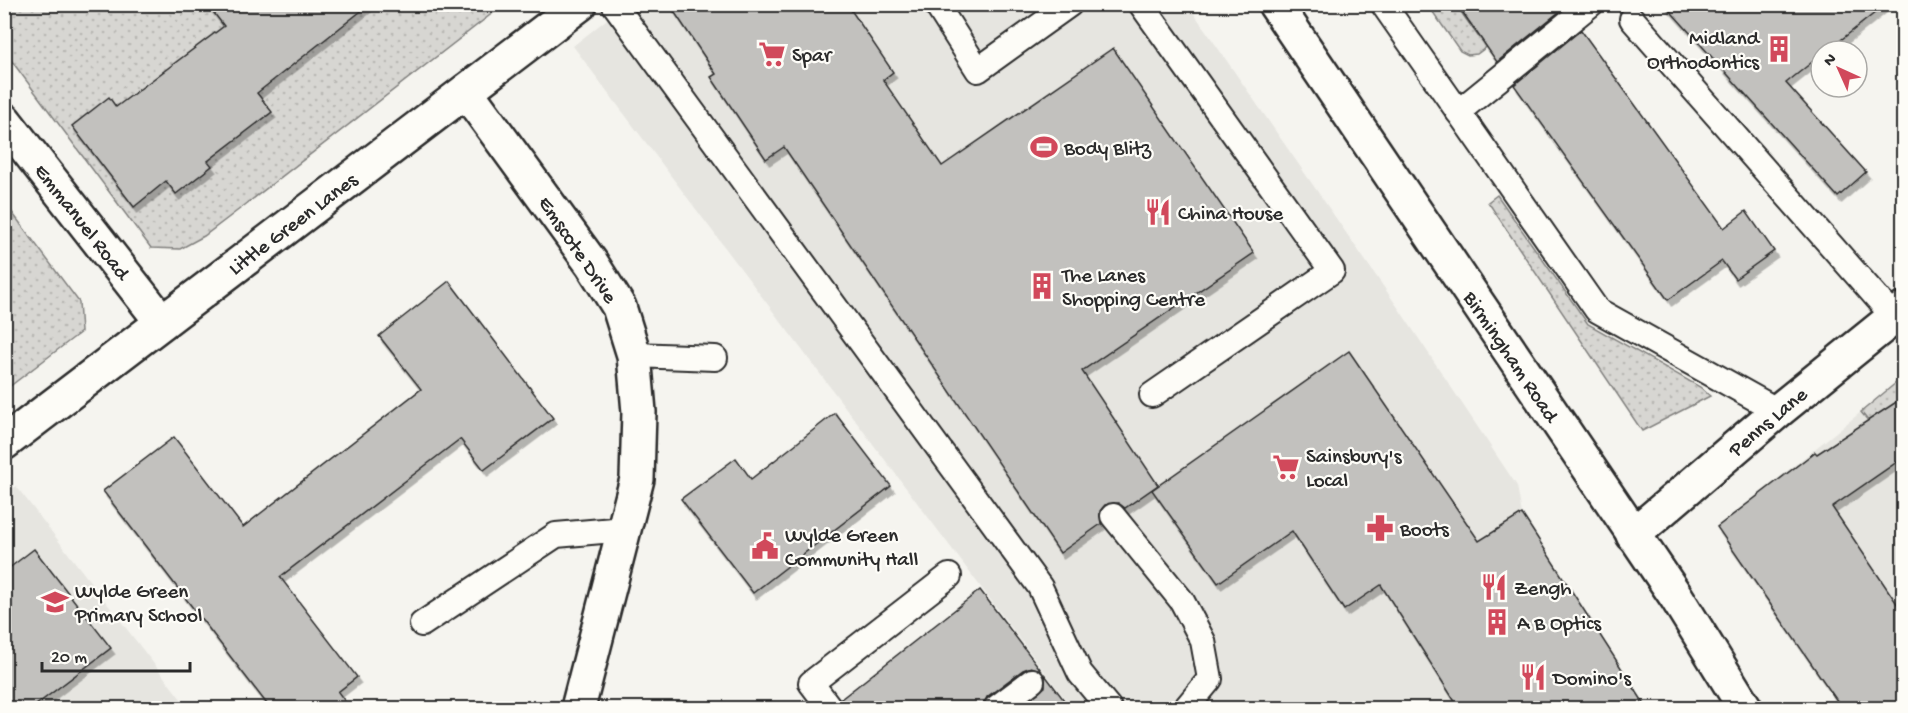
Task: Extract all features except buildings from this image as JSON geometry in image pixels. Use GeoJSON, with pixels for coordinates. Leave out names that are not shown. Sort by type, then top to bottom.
{"type":"FeatureCollection","features":[{"type":"Feature","properties":{"kind":"street","name":"Little Green Lanes"},"geometry":{"type":"LineString","coordinates":[[4,443],[580,4]]}},
{"type":"Feature","properties":{"kind":"street","name":"Birmingham Road"},"geometry":{"type":"LineString","coordinates":[[1275,4],[1677,598],[1745,708]]}},
{"type":"Feature","properties":{"kind":"street","name":"Emscote Drive"},"geometry":{"type":"LineString","coordinates":[[466,91],[619,307],[634,355],[639,412],[637,479],[578,708]]}},
{"type":"Feature","properties":{"kind":"street","name":"Emmanuel Road"},"geometry":{"type":"LineString","coordinates":[[4,120],[162,322]]}},
{"type":"Feature","properties":{"kind":"street","name":"Penns Lane"},"geometry":{"type":"LineString","coordinates":[[1633,535],[1778,411],[1899,313]]}},
{"type":"Feature","properties":{"kind":"lane"},"geometry":{"type":"LineString","coordinates":[[614,4],[1040,587],[1080,673],[1109,708]]}},
{"type":"Feature","properties":{"kind":"lane"},"geometry":{"type":"LineString","coordinates":[[936,4],[978,70],[1071,4]]}},
{"type":"Feature","properties":{"kind":"lane"},"geometry":{"type":"LineString","coordinates":[[1141,4],[1332,271],[1152,395]]}},
{"type":"Feature","properties":{"kind":"lane"},"geometry":{"type":"LineString","coordinates":[[1383,4],[1597,310],[1778,411]]}},
{"type":"Feature","properties":{"kind":"lane"},"geometry":{"type":"LineString","coordinates":[[1458,112],[1591,4]]}},
{"type":"Feature","properties":{"kind":"lane"},"geometry":{"type":"LineString","coordinates":[[1632,19],[1899,313]]}},
{"type":"Feature","properties":{"kind":"lane"},"geometry":{"type":"LineString","coordinates":[[634,355],[715,358]]}},
{"type":"Feature","properties":{"kind":"lane"},"geometry":{"type":"LineString","coordinates":[[1113,516],[1182,601],[1203,641],[1210,679],[1186,708]]}},
{"type":"Feature","properties":{"kind":"lane"},"geometry":{"type":"LineString","coordinates":[[422,624],[556,536],[625,529]]}},
{"type":"Feature","properties":{"kind":"lane"},"geometry":{"type":"LineString","coordinates":[[830,708],[811,683],[949,576]]}},
{"type":"Feature","properties":{"kind":"lane"},"geometry":{"type":"LineString","coordinates":[[996,708],[1032,681]]}},
{"type":"Feature","properties":{"kind":"shaded area"},"geometry":{"type":"Polygon","coordinates":[[[5,5],[503,5],[204,236],[180,249],[151,248],[5,52],[5,5]]]}},
{"type":"Feature","properties":{"kind":"shaded area"},"geometry":{"type":"Polygon","coordinates":[[[625,5],[1188,5],[1399,309],[1517,486],[1522,514],[1647,708],[1254,708],[1247,701],[1238,708],[1072,708],[573,46],[625,5]]]}},
{"type":"Feature","properties":{"kind":"shaded area"},"geometry":{"type":"Polygon","coordinates":[[[1428,5],[1456,5],[1478,36],[1524,5],[1543,5],[1477,54],[1468,55],[1460,51],[1428,5]]]}},
{"type":"Feature","properties":{"kind":"shaded area"},"geometry":{"type":"Polygon","coordinates":[[[1497,195],[1588,324],[1700,387],[1710,396],[1642,431],[1488,202],[1497,195]]]}},
{"type":"Feature","properties":{"kind":"shaded area"},"geometry":{"type":"Polygon","coordinates":[[[5,203],[79,302],[81,332],[5,390],[5,203]]]}},
{"type":"Feature","properties":{"kind":"shaded area"},"geometry":{"type":"Polygon","coordinates":[[[1903,377],[1903,464],[1861,412],[1903,377]]]}},
{"type":"Feature","properties":{"kind":"shaded area"},"geometry":{"type":"Polygon","coordinates":[[[1861,412],[1903,464],[1903,708],[1842,708],[1717,527],[1861,412]]]}},
{"type":"Feature","properties":{"kind":"shaded area","name":"Wylde Green Primary School"},"geometry":{"type":"Polygon","coordinates":[[[16,486],[188,708],[5,708],[5,495],[16,486]]]}},
{"type":"Feature","properties":{"kind":"place","name":"Midland Orthodontics"},"geometry":{"type":"Point","coordinates":[1779,49]}},
{"type":"Feature","properties":{"kind":"place","name":"Spar"},"geometry":{"type":"Point","coordinates":[772,54]}},
{"type":"Feature","properties":{"kind":"place","name":"Body Blitz"},"geometry":{"type":"Point","coordinates":[1044,147]}},
{"type":"Feature","properties":{"kind":"place","name":"China House"},"geometry":{"type":"Point","coordinates":[1158,212]}},
{"type":"Feature","properties":{"kind":"place","name":"The Lanes Shopping Centre"},"geometry":{"type":"Point","coordinates":[1042,286]}},
{"type":"Feature","properties":{"kind":"place","name":"Sainsbury's Local"},"geometry":{"type":"Point","coordinates":[1286,467]}},
{"type":"Feature","properties":{"kind":"place","name":"Boots"},"geometry":{"type":"Point","coordinates":[1380,528]}},
{"type":"Feature","properties":{"kind":"place","name":"Wylde Green Community Hall"},"geometry":{"type":"Point","coordinates":[765,546]}},
{"type":"Feature","properties":{"kind":"place","name":"Zengh"},"geometry":{"type":"Point","coordinates":[1494,587]}},
{"type":"Feature","properties":{"kind":"place","name":"Wylde Green Primary School"},"geometry":{"type":"Point","coordinates":[55,602]}},
{"type":"Feature","properties":{"kind":"place","name":"A B Optics"},"geometry":{"type":"Point","coordinates":[1497,622]}},
{"type":"Feature","properties":{"kind":"place","name":"Domino's"},"geometry":{"type":"Point","coordinates":[1533,677]}}]}
